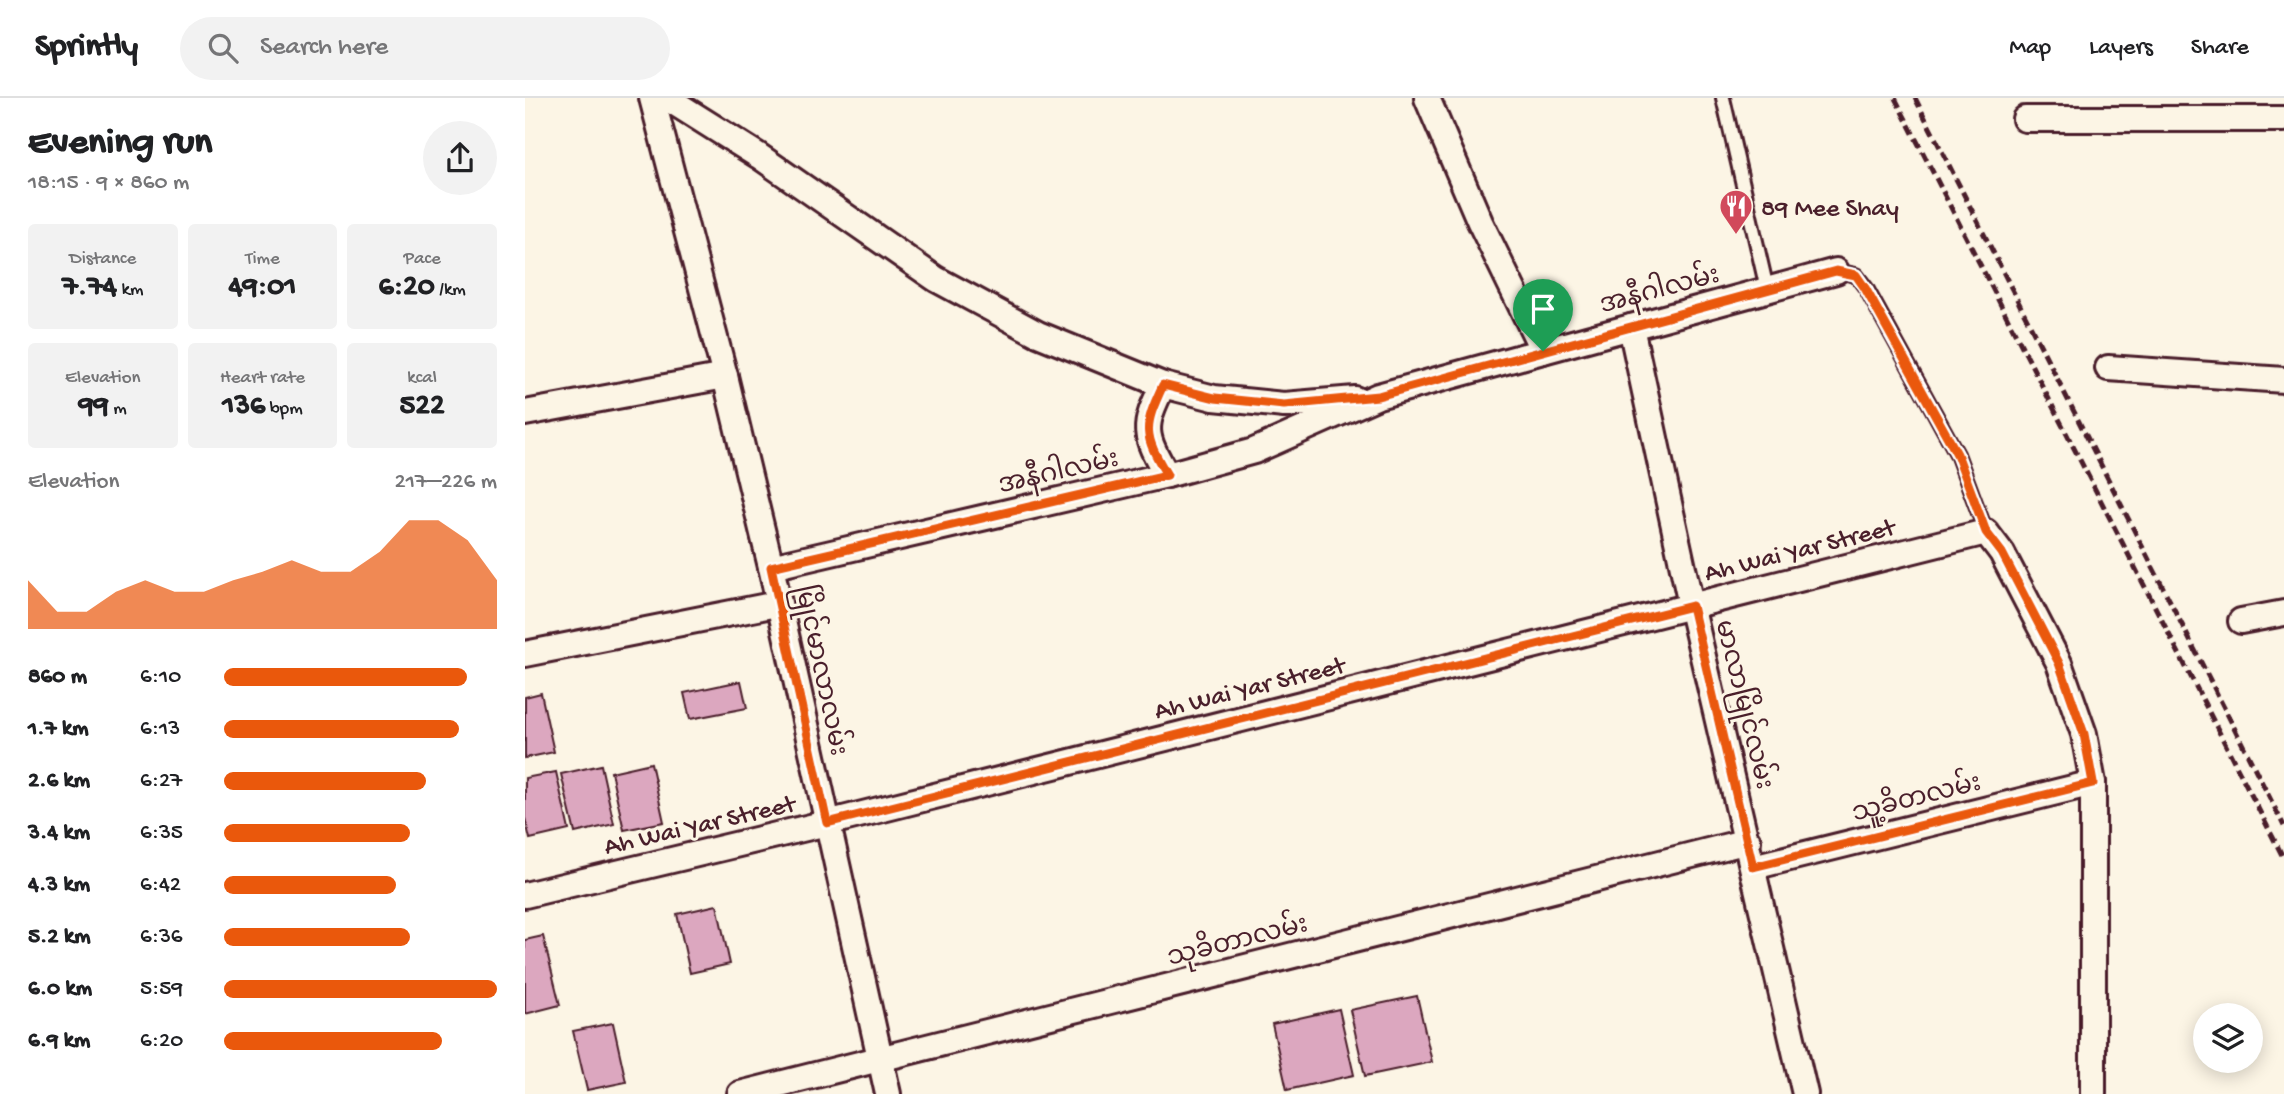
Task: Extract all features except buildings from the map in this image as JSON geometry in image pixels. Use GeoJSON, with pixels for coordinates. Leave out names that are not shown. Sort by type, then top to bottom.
{"type":"FeatureCollection","features":[{"type":"Feature","properties":{"kind":"street","name":"မြိုင်မာလာလမ်း"},"geometry":{"type":"LineString","coordinates":[[652,98],[725,376],[771,567],[777,604],[888,1094]]}},
{"type":"Feature","properties":{"kind":"street"},"geometry":{"type":"LineString","coordinates":[[667,98],[759,156],[936,279],[1038,334],[1163,385],[1215,398],[1284,405],[1378,396]]}},
{"type":"Feature","properties":{"kind":"street"},"geometry":{"type":"LineString","coordinates":[[1427,98],[1480,222],[1543,351]]}},
{"type":"Feature","properties":{"kind":"street"},"geometry":{"type":"LineString","coordinates":[[2025,119],[2284,119]]}},
{"type":"Feature","properties":{"kind":"street","name":"အနီဂါလမ်း"},"geometry":{"type":"LineString","coordinates":[[771,567],[1167,475],[1254,451],[1378,396],[1836,271]]}},
{"type":"Feature","properties":{"kind":"street","name":"မာလာမြိုင်လမ်း"},"geometry":{"type":"LineString","coordinates":[[1631,327],[1692,606],[1805,1094]]}},
{"type":"Feature","properties":{"kind":"street"},"geometry":{"type":"LineString","coordinates":[[2108,368],[2284,380]]}},
{"type":"Feature","properties":{"kind":"street"},"geometry":{"type":"LineString","coordinates":[[525,413],[725,376]]}},
{"type":"Feature","properties":{"kind":"street"},"geometry":{"type":"LineString","coordinates":[[1163,385],[1148,417],[1148,432],[1151,448],[1167,475]]}},
{"type":"Feature","properties":{"kind":"street"},"geometry":{"type":"LineString","coordinates":[[1986,532],[2002,553],[2059,663],[2084,734],[2093,783],[2092,1094]]}},
{"type":"Feature","properties":{"kind":"street","name":"Ah Wai Yar Street"},"geometry":{"type":"LineString","coordinates":[[525,895],[827,823],[1986,532]]}},
{"type":"Feature","properties":{"kind":"street"},"geometry":{"type":"LineString","coordinates":[[525,654],[777,604]]}},
{"type":"Feature","properties":{"kind":"street"},"geometry":{"type":"LineString","coordinates":[[2241,621],[2284,613]]}},
{"type":"Feature","properties":{"kind":"street","name":"သူ့ခိတလမ်း"},"geometry":{"type":"LineString","coordinates":[[1753,867],[2093,783]]}},
{"type":"Feature","properties":{"kind":"street","name":"သုခိတာလမ်း"},"geometry":{"type":"LineString","coordinates":[[740,1094],[1748,841]]}},
{"type":"Feature","properties":{"kind":"lane"},"geometry":{"type":"LineString","coordinates":[[1723,98],[1767,289]]}},
{"type":"Feature","properties":{"kind":"lane"},"geometry":{"type":"LineString","coordinates":[[1836,271],[1856,275],[1865,288],[1957,454],[1986,532]]}},
{"type":"Feature","properties":{"kind":"railway"},"geometry":{"type":"LineString","coordinates":[[1895,98],[2284,859]]}},
{"type":"Feature","properties":{"kind":"railway"},"geometry":{"type":"LineString","coordinates":[[1915,98],[2284,826]]}},
{"type":"Feature","properties":{"kind":"place","name":"89 Mee Shay"},"geometry":{"type":"Point","coordinates":[1736,236]}},
{"type":"Feature","properties":{"kind":"route"},"geometry":{"type":"LineString","coordinates":[[1836,271],[1856,275],[1957,454],[1986,532],[2002,553],[2059,663],[2084,734],[2093,783],[1753,867],[1692,606],[827,823],[771,567],[1167,475],[1151,448],[1148,432],[1148,417],[1163,385],[1215,398],[1284,405],[1322,402],[1378,396],[1543,351],[1836,271]]}}]}
